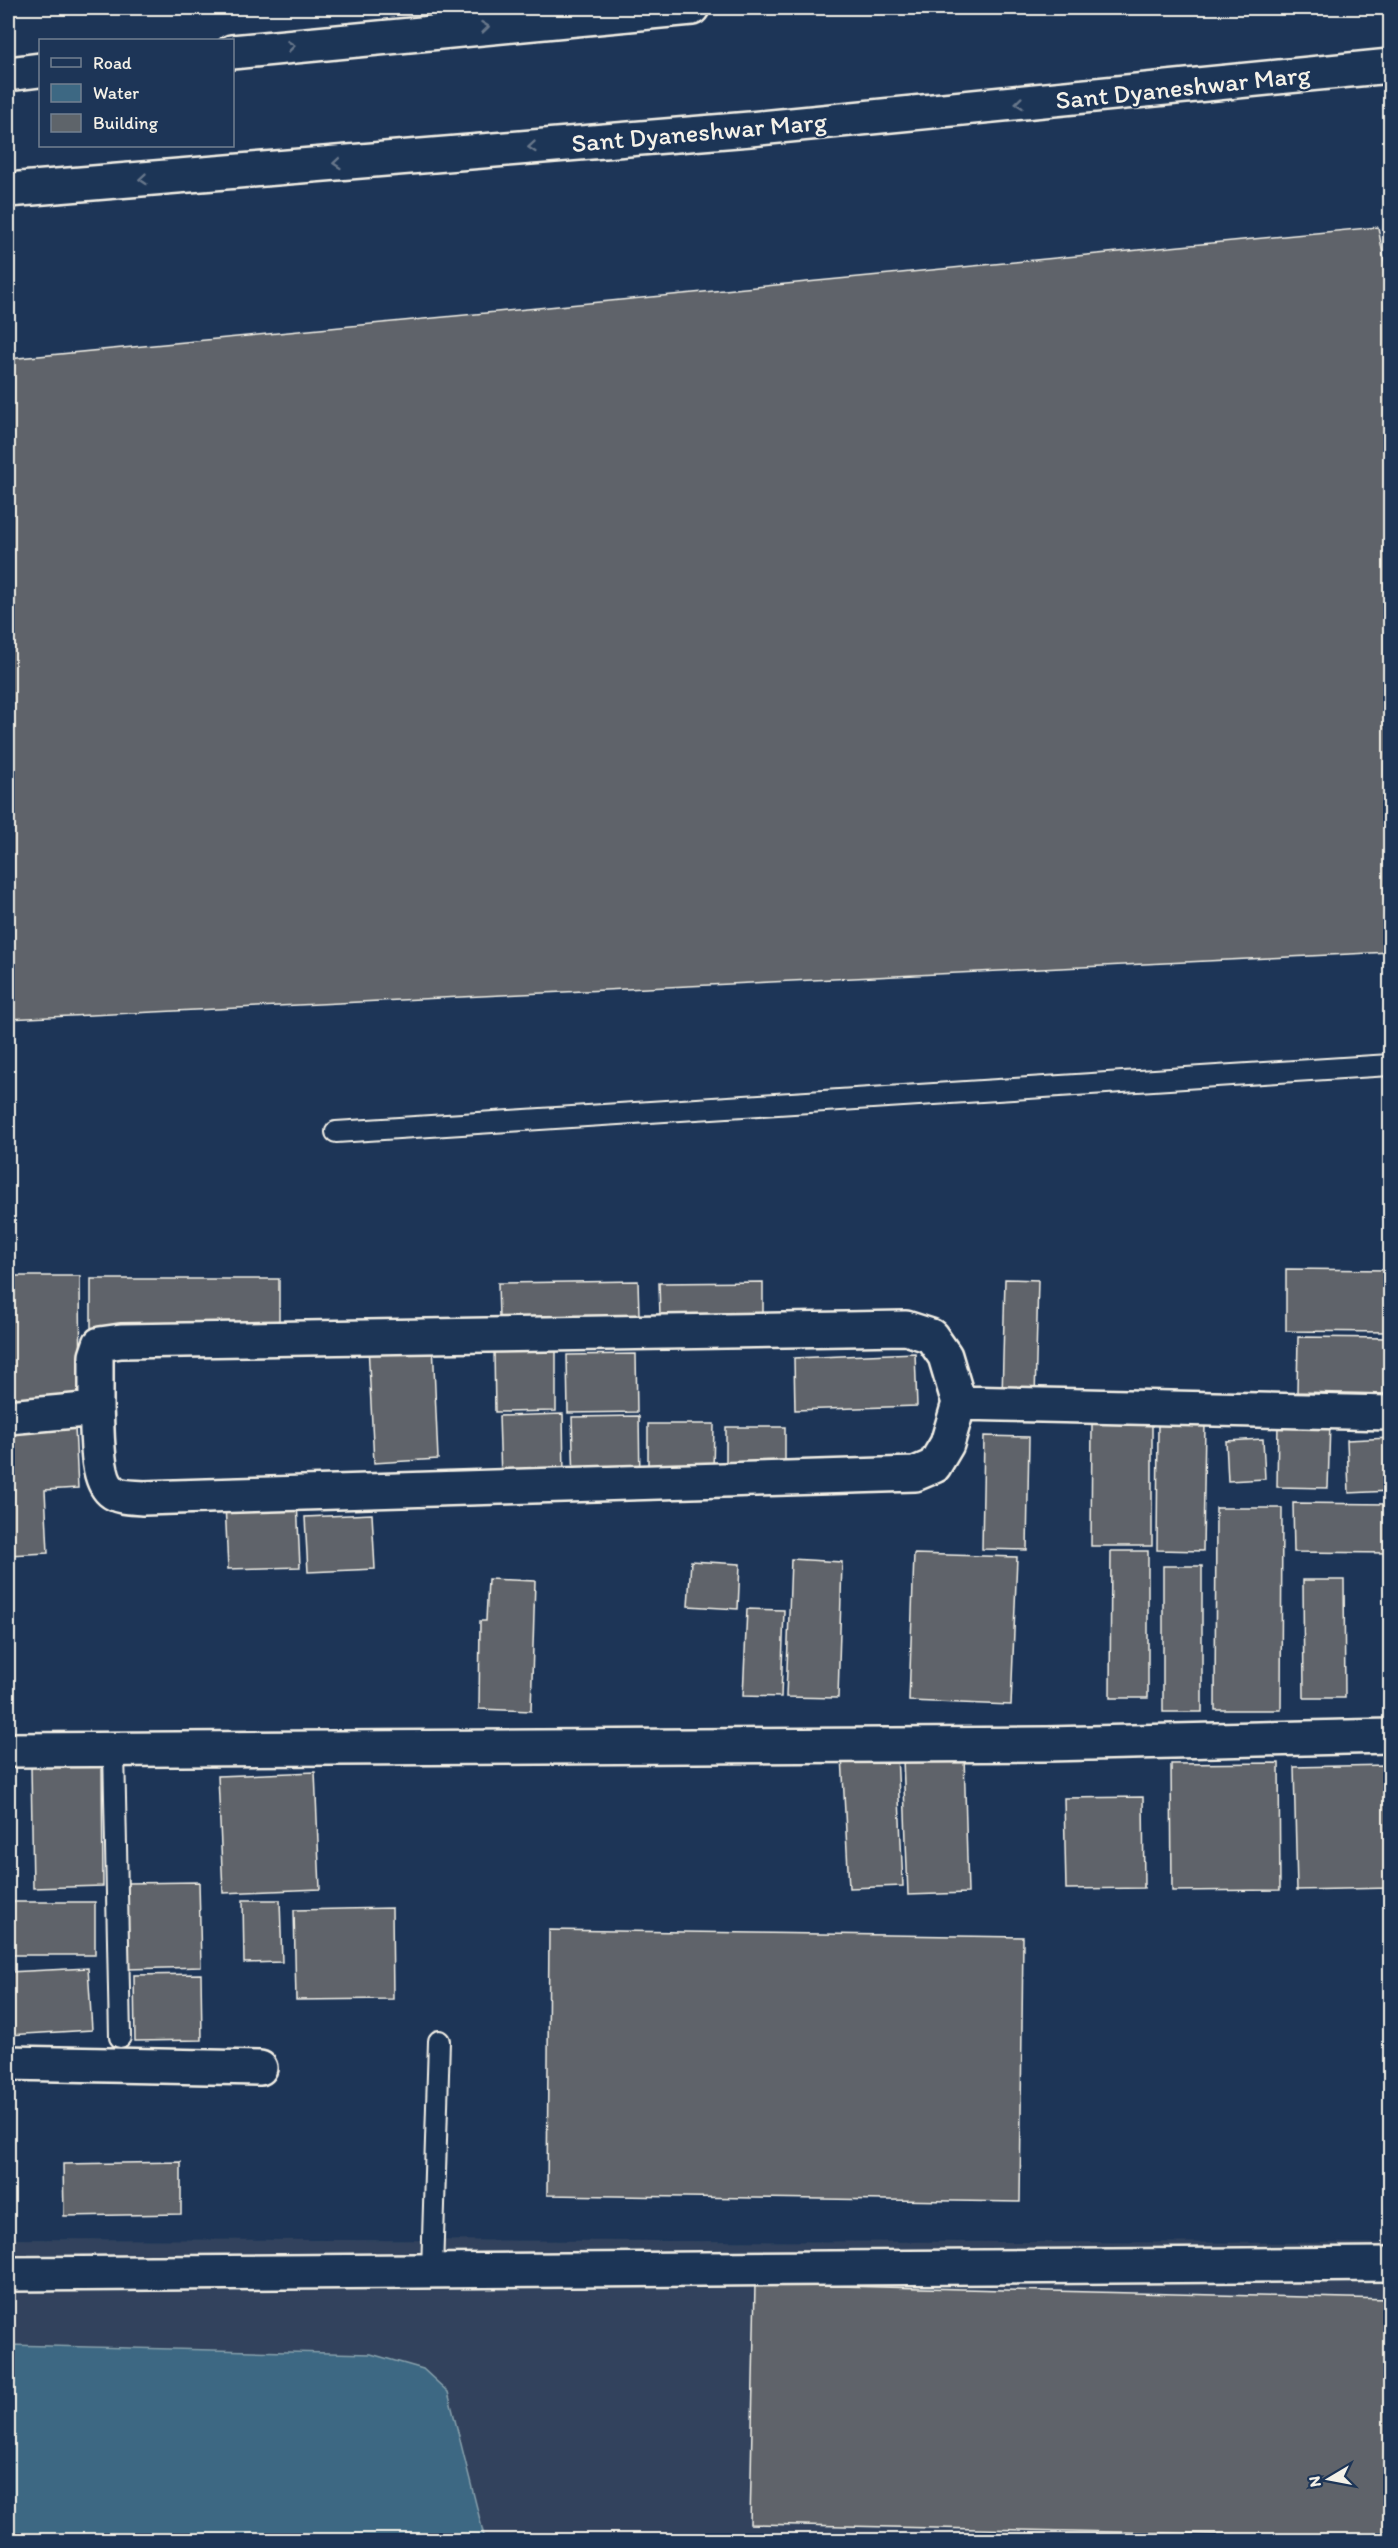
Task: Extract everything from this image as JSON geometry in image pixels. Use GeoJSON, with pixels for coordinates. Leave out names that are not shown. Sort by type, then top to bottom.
{"type":"FeatureCollection","features":[{"type":"Feature","properties":{"kind":"street"},"geometry":{"type":"LineString","coordinates":[[234,52],[692,8]]}},
{"type":"Feature","properties":{"kind":"street","name":"Sant Dyaneshwar Marg"},"geometry":{"type":"LineString","coordinates":[[8,190],[750,129],[1390,66]]}},
{"type":"Feature","properties":{"kind":"street"},"geometry":{"type":"LineString","coordinates":[[8,74],[39,70]]}},
{"type":"Feature","properties":{"kind":"street"},"geometry":{"type":"LineString","coordinates":[[906,1328],[931,1336],[945,1356],[959,1403],[946,1444],[934,1466],[915,1474],[782,1480],[143,1498],[123,1496],[112,1492],[102,1478],[96,1409],[96,1356],[100,1344],[121,1341],[906,1328]]}},
{"type":"Feature","properties":{"kind":"street"},"geometry":{"type":"LineString","coordinates":[[959,1403],[1390,1413]]}},
{"type":"Feature","properties":{"kind":"street"},"geometry":{"type":"LineString","coordinates":[[8,1417],[96,1409]]}},
{"type":"Feature","properties":{"kind":"street"},"geometry":{"type":"LineString","coordinates":[[8,1750],[1047,1744],[1390,1736]]}},
{"type":"Feature","properties":{"kind":"street"},"geometry":{"type":"LineString","coordinates":[[8,2063],[260,2068]]}},
{"type":"Feature","properties":{"kind":"street"},"geometry":{"type":"LineString","coordinates":[[8,2274],[1390,2264]]}},
{"type":"Feature","properties":{"kind":"lane"},"geometry":{"type":"LineString","coordinates":[[336,1132],[1390,1065]]}},
{"type":"Feature","properties":{"kind":"lane"},"geometry":{"type":"LineString","coordinates":[[114,1750],[120,2037]]}},
{"type":"Feature","properties":{"kind":"lane"},"geometry":{"type":"LineString","coordinates":[[432,2271],[439,2041]]}},
{"type":"Feature","properties":{"kind":"shaded area"},"geometry":{"type":"Polygon","coordinates":[[[8,2239],[1390,2243],[1390,2540],[8,2540],[8,2239]]]}},
{"type":"Feature","properties":{"kind":"water"},"geometry":{"type":"Polygon","coordinates":[[[8,2345],[371,2354],[423,2369],[448,2392],[485,2540],[8,2540],[8,2345]]]}},
{"type":"Feature","properties":{"kind":"building"},"geometry":{"type":"Polygon","coordinates":[[[1378,227],[1390,292],[1390,952],[8,1019],[8,359],[1378,227]]]}},
{"type":"Feature","properties":{"kind":"building"},"geometry":{"type":"Polygon","coordinates":[[[1286,1269],[1390,1270],[1390,1332],[1286,1331],[1286,1269]]]}},
{"type":"Feature","properties":{"kind":"building"},"geometry":{"type":"Polygon","coordinates":[[[8,1276],[80,1276],[81,1406],[8,1406],[8,1276]]]}},
{"type":"Feature","properties":{"kind":"building"},"geometry":{"type":"Polygon","coordinates":[[[91,1279],[279,1279],[279,1329],[91,1328],[91,1279]]]}},
{"type":"Feature","properties":{"kind":"building"},"geometry":{"type":"Polygon","coordinates":[[[1005,1279],[1038,1280],[1035,1398],[1002,1397],[1005,1279]]]}},
{"type":"Feature","properties":{"kind":"building"},"geometry":{"type":"Polygon","coordinates":[[[638,1281],[639,1315],[499,1318],[498,1283],[638,1281]]]}},
{"type":"Feature","properties":{"kind":"building"},"geometry":{"type":"Polygon","coordinates":[[[763,1282],[763,1315],[660,1316],[659,1283],[763,1282]]]}},
{"type":"Feature","properties":{"kind":"building"},"geometry":{"type":"Polygon","coordinates":[[[1298,1337],[1390,1338],[1390,1394],[1297,1392],[1298,1337]]]}},
{"type":"Feature","properties":{"kind":"building"},"geometry":{"type":"Polygon","coordinates":[[[433,1343],[438,1459],[374,1463],[368,1345],[433,1343]]]}},
{"type":"Feature","properties":{"kind":"building"},"geometry":{"type":"Polygon","coordinates":[[[556,1348],[556,1411],[495,1412],[494,1349],[556,1348]]]}},
{"type":"Feature","properties":{"kind":"building"},"geometry":{"type":"Polygon","coordinates":[[[915,1353],[917,1406],[795,1410],[794,1358],[915,1353]]]}},
{"type":"Feature","properties":{"kind":"building"},"geometry":{"type":"Polygon","coordinates":[[[636,1354],[637,1412],[568,1413],[567,1355],[636,1354]]]}},
{"type":"Feature","properties":{"kind":"building"},"geometry":{"type":"Polygon","coordinates":[[[563,1414],[564,1477],[501,1479],[499,1416],[563,1414]]]}},
{"type":"Feature","properties":{"kind":"building"},"geometry":{"type":"Polygon","coordinates":[[[639,1416],[640,1481],[574,1482],[572,1417],[639,1416]]]}},
{"type":"Feature","properties":{"kind":"building"},"geometry":{"type":"Polygon","coordinates":[[[1278,1422],[1330,1423],[1328,1488],[1277,1487],[1278,1422]]]}},
{"type":"Feature","properties":{"kind":"building"},"geometry":{"type":"Polygon","coordinates":[[[1158,1423],[1205,1423],[1203,1551],[1157,1550],[1158,1423]]]}},
{"type":"Feature","properties":{"kind":"building"},"geometry":{"type":"Polygon","coordinates":[[[648,1424],[714,1424],[713,1474],[648,1474],[648,1424]]]}},
{"type":"Feature","properties":{"kind":"building"},"geometry":{"type":"Polygon","coordinates":[[[1092,1424],[1152,1425],[1152,1546],[1091,1546],[1092,1424]]]}},
{"type":"Feature","properties":{"kind":"building"},"geometry":{"type":"Polygon","coordinates":[[[75,1427],[78,1488],[45,1490],[48,1553],[8,1555],[8,1429],[75,1427]]]}},
{"type":"Feature","properties":{"kind":"building"},"geometry":{"type":"Polygon","coordinates":[[[726,1427],[785,1427],[785,1475],[726,1475],[726,1427]]]}},
{"type":"Feature","properties":{"kind":"building"},"geometry":{"type":"Polygon","coordinates":[[[984,1436],[1029,1437],[1027,1550],[982,1549],[984,1436]]]}},
{"type":"Feature","properties":{"kind":"building"},"geometry":{"type":"Polygon","coordinates":[[[1390,1438],[1390,1491],[1349,1493],[1347,1440],[1390,1438]]]}},
{"type":"Feature","properties":{"kind":"building"},"geometry":{"type":"Polygon","coordinates":[[[1263,1439],[1265,1479],[1228,1481],[1226,1441],[1263,1439]]]}},
{"type":"Feature","properties":{"kind":"building"},"geometry":{"type":"Polygon","coordinates":[[[297,1500],[300,1567],[228,1569],[225,1503],[297,1500]]]}},
{"type":"Feature","properties":{"kind":"building"},"geometry":{"type":"Polygon","coordinates":[[[1293,1503],[1390,1504],[1390,1553],[1294,1552],[1293,1503]]]}},
{"type":"Feature","properties":{"kind":"building"},"geometry":{"type":"Polygon","coordinates":[[[1216,1508],[1282,1508],[1281,1710],[1215,1710],[1216,1508]]]}},
{"type":"Feature","properties":{"kind":"building"},"geometry":{"type":"Polygon","coordinates":[[[372,1514],[375,1569],[308,1572],[305,1517],[372,1514]]]}},
{"type":"Feature","properties":{"kind":"building"},"geometry":{"type":"Polygon","coordinates":[[[1111,1551],[1148,1551],[1148,1698],[1110,1698],[1111,1551]]]}},
{"type":"Feature","properties":{"kind":"building"},"geometry":{"type":"Polygon","coordinates":[[[914,1554],[1017,1557],[1011,1705],[909,1701],[914,1554]]]}},
{"type":"Feature","properties":{"kind":"building"},"geometry":{"type":"Polygon","coordinates":[[[791,1559],[842,1562],[838,1698],[786,1697],[791,1559]]]}},
{"type":"Feature","properties":{"kind":"building"},"geometry":{"type":"Polygon","coordinates":[[[691,1561],[740,1564],[738,1609],[688,1606],[691,1561]]]}},
{"type":"Feature","properties":{"kind":"building"},"geometry":{"type":"Polygon","coordinates":[[[1163,1566],[1202,1566],[1202,1712],[1163,1712],[1163,1566]]]}},
{"type":"Feature","properties":{"kind":"building"},"geometry":{"type":"Polygon","coordinates":[[[8,1578],[12,1642],[8,1642],[8,1578]]]}},
{"type":"Feature","properties":{"kind":"building"},"geometry":{"type":"Polygon","coordinates":[[[488,1579],[535,1581],[531,1711],[479,1709],[480,1621],[486,1621],[488,1579]]]}},
{"type":"Feature","properties":{"kind":"building"},"geometry":{"type":"Polygon","coordinates":[[[1303,1580],[1344,1580],[1345,1698],[1304,1698],[1303,1580]]]}},
{"type":"Feature","properties":{"kind":"building"},"geometry":{"type":"Polygon","coordinates":[[[747,1609],[784,1610],[781,1697],[743,1696],[747,1609]]]}},
{"type":"Feature","properties":{"kind":"building"},"geometry":{"type":"Polygon","coordinates":[[[897,1754],[903,1886],[849,1888],[842,1756],[897,1754]]]}},
{"type":"Feature","properties":{"kind":"building"},"geometry":{"type":"Polygon","coordinates":[[[964,1756],[968,1893],[908,1895],[903,1758],[964,1756]]]}},
{"type":"Feature","properties":{"kind":"building"},"geometry":{"type":"Polygon","coordinates":[[[1279,1763],[1280,1890],[1172,1891],[1171,1764],[1279,1763]]]}},
{"type":"Feature","properties":{"kind":"building"},"geometry":{"type":"Polygon","coordinates":[[[1387,1765],[1390,1888],[1297,1890],[1294,1767],[1387,1765]]]}},
{"type":"Feature","properties":{"kind":"building"},"geometry":{"type":"Polygon","coordinates":[[[102,1766],[103,1886],[33,1888],[31,1767],[102,1766]]]}},
{"type":"Feature","properties":{"kind":"building"},"geometry":{"type":"Polygon","coordinates":[[[315,1772],[320,1889],[223,1893],[218,1776],[315,1772]]]}},
{"type":"Feature","properties":{"kind":"building"},"geometry":{"type":"Polygon","coordinates":[[[1143,1797],[1144,1888],[1066,1889],[1064,1798],[1143,1797]]]}},
{"type":"Feature","properties":{"kind":"building"},"geometry":{"type":"Polygon","coordinates":[[[199,1882],[201,1967],[128,1969],[126,1883],[199,1882]]]}},
{"type":"Feature","properties":{"kind":"building"},"geometry":{"type":"Polygon","coordinates":[[[243,1900],[280,1900],[282,1962],[244,1963],[243,1900]]]}},
{"type":"Feature","properties":{"kind":"building"},"geometry":{"type":"Polygon","coordinates":[[[8,1902],[95,1902],[95,1955],[8,1955],[8,1902]]]}},
{"type":"Feature","properties":{"kind":"building"},"geometry":{"type":"Polygon","coordinates":[[[392,1908],[393,1999],[296,2000],[294,1910],[392,1908]]]}},
{"type":"Feature","properties":{"kind":"building"},"geometry":{"type":"Polygon","coordinates":[[[549,1930],[1023,1937],[1020,2202],[547,2195],[549,1930]]]}},
{"type":"Feature","properties":{"kind":"building"},"geometry":{"type":"Polygon","coordinates":[[[88,1968],[92,2030],[8,2035],[8,1972],[88,1968]]]}},
{"type":"Feature","properties":{"kind":"building"},"geometry":{"type":"Polygon","coordinates":[[[201,1974],[202,2040],[135,2041],[134,1975],[201,1974]]]}},
{"type":"Feature","properties":{"kind":"building"},"geometry":{"type":"Polygon","coordinates":[[[181,2162],[181,2214],[64,2216],[63,2164],[181,2162]]]}},
{"type":"Feature","properties":{"kind":"building"},"geometry":{"type":"Polygon","coordinates":[[[755,2284],[1390,2299],[1390,2538],[750,2524],[755,2284]]]}}]}
